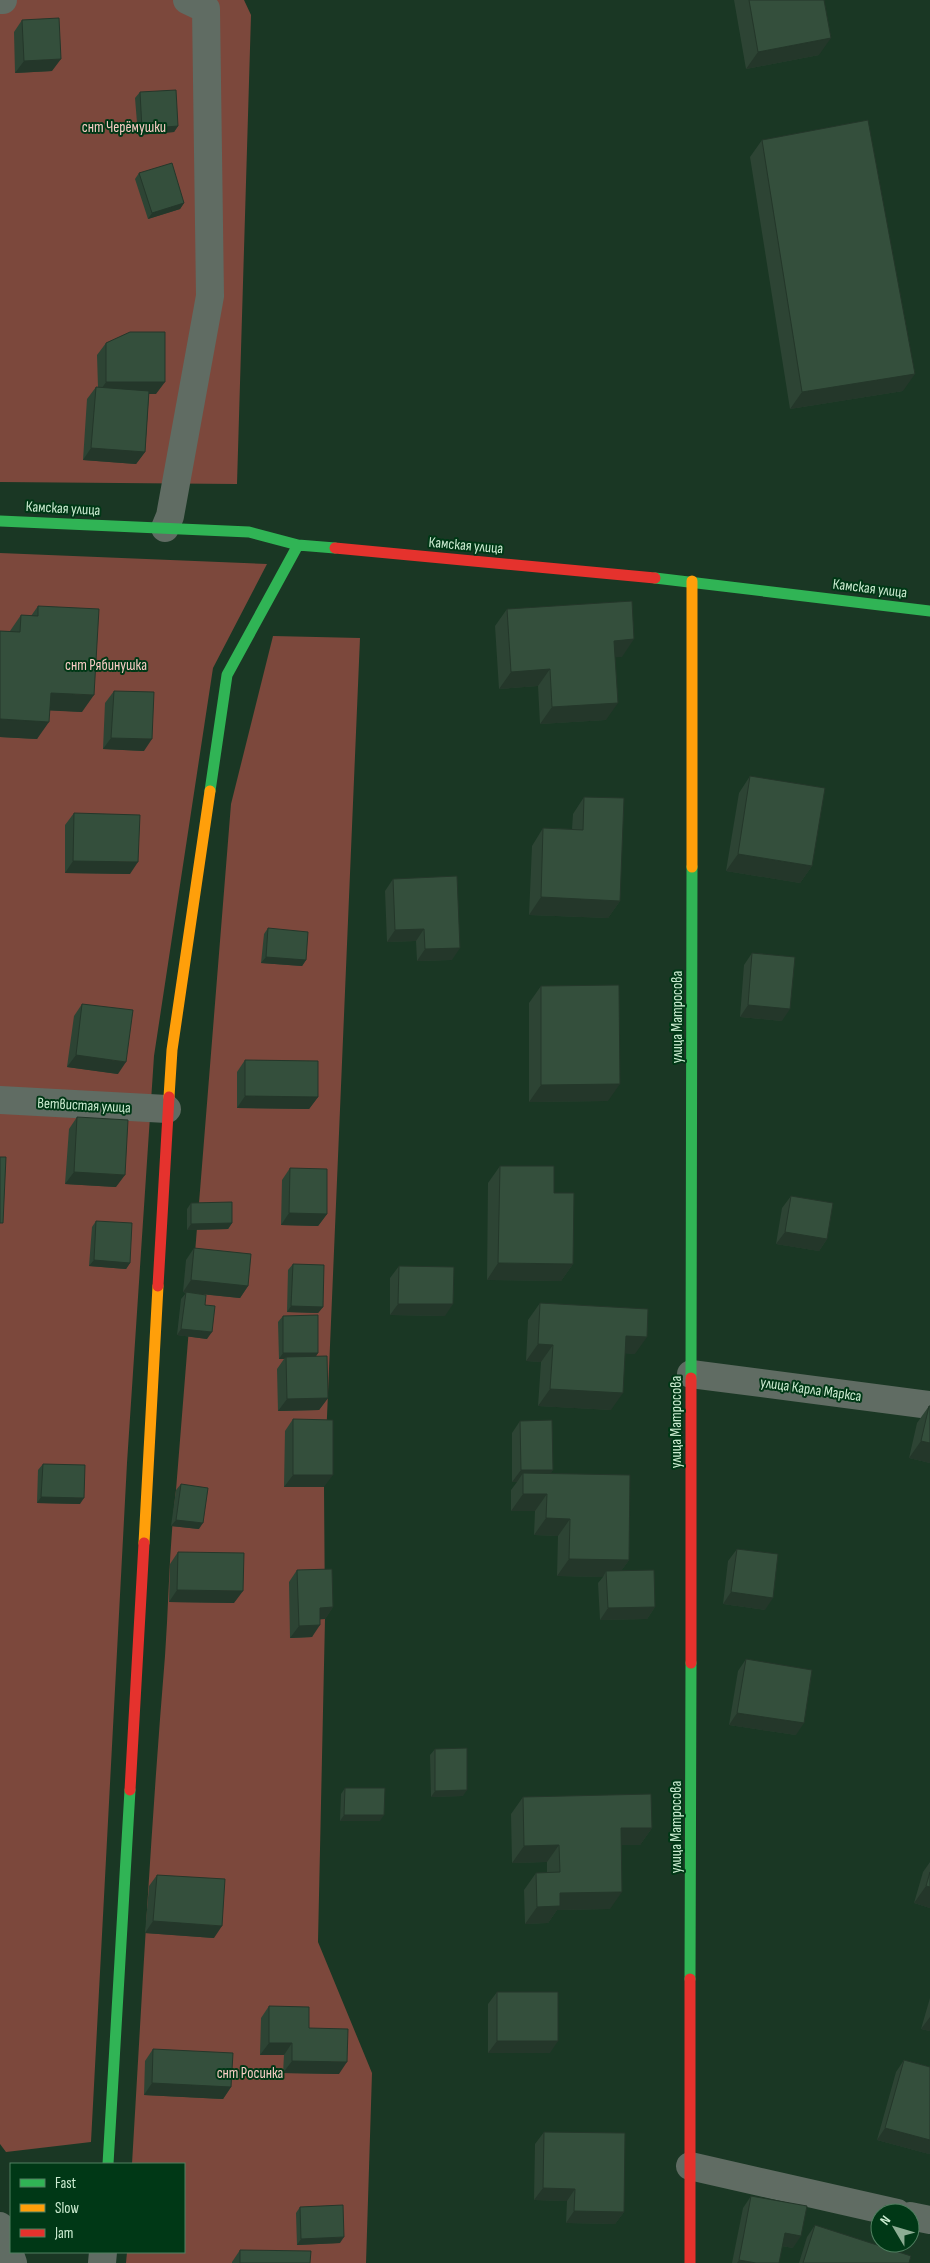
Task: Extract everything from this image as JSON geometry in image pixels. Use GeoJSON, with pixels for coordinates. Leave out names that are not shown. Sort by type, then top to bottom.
{"type":"FeatureCollection","features":[{"type":"Feature","properties":{"kind":"street"},"geometry":{"type":"LineString","coordinates":[[165,528],[170,516],[210,296],[206,9],[187,0]]}},
{"type":"Feature","properties":{"kind":"street","name":"Камская улица"},"geometry":{"type":"LineString","coordinates":[[0,521],[249,532],[298,545],[692,580],[930,611]]}},
{"type":"Feature","properties":{"kind":"street"},"geometry":{"type":"LineString","coordinates":[[108,2163],[167,1109],[172,1050],[227,675],[298,545]]}},
{"type":"Feature","properties":{"kind":"street","name":"улица Матросова"},"geometry":{"type":"LineString","coordinates":[[690,2263],[692,580]]}},
{"type":"Feature","properties":{"kind":"street","name":"Ветвистая улица"},"geometry":{"type":"LineString","coordinates":[[0,1100],[167,1109]]}},
{"type":"Feature","properties":{"kind":"street","name":"улица Карла Маркса"},"geometry":{"type":"LineString","coordinates":[[691,1374],[930,1405]]}},
{"type":"Feature","properties":{"kind":"street"},"geometry":{"type":"LineString","coordinates":[[690,2166],[870,2207]]}},
{"type":"Feature","properties":{"kind":"street"},"geometry":{"type":"LineString","coordinates":[[0,2226],[13,2263]]}},
{"type":"Feature","properties":{"kind":"green space","name":"снт Черёмушки"},"geometry":{"type":"Polygon","coordinates":[[[0,0],[244,0],[251,15],[237,484],[0,482],[0,0]]]}},
{"type":"Feature","properties":{"kind":"green space","name":"снт Рябинушка"},"geometry":{"type":"Polygon","coordinates":[[[0,553],[267,564],[213,668],[154,1056],[127,1463],[91,2142],[6,2152],[0,2144],[0,553]]]}},
{"type":"Feature","properties":{"kind":"green space","name":"снт Росинка"},"geometry":{"type":"Polygon","coordinates":[[[273,636],[360,638],[324,1487],[325,1619],[318,1942],[372,2073],[366,2263],[126,2263],[127,2253],[185,2253],[185,2163],[132,2163],[172,1531],[231,804],[273,636]]]}},
{"type":"Feature","properties":{"kind":"building"},"geometry":{"type":"Polygon","coordinates":[[[749,0],[824,0],[831,38],[758,52],[749,0]]]}},
{"type":"Feature","properties":{"kind":"building"},"geometry":{"type":"Polygon","coordinates":[[[59,18],[61,59],[24,61],[22,20],[59,18]]]}},
{"type":"Feature","properties":{"kind":"building"},"geometry":{"type":"Polygon","coordinates":[[[176,90],[178,126],[142,129],[140,92],[176,90]]]}},
{"type":"Feature","properties":{"kind":"building"},"geometry":{"type":"Polygon","coordinates":[[[868,120],[915,374],[802,392],[762,140],[868,120]]]}},
{"type":"Feature","properties":{"kind":"building"},"geometry":{"type":"Polygon","coordinates":[[[172,163],[184,203],[152,213],[139,173],[172,163]]]}},
{"type":"Feature","properties":{"kind":"building"},"geometry":{"type":"Polygon","coordinates":[[[130,332],[165,332],[165,382],[106,382],[106,343],[130,332]]]}},
{"type":"Feature","properties":{"kind":"building"},"geometry":{"type":"Polygon","coordinates":[[[96,387],[149,391],[145,452],[91,448],[96,387]]]}},
{"type":"Feature","properties":{"kind":"building"},"geometry":{"type":"Polygon","coordinates":[[[632,601],[634,639],[614,641],[618,703],[552,707],[550,669],[511,672],[507,609],[632,601]]]}},
{"type":"Feature","properties":{"kind":"building"},"geometry":{"type":"Polygon","coordinates":[[[38,606],[99,609],[94,695],[51,693],[49,722],[0,719],[0,631],[20,632],[21,615],[38,616],[38,606]]]}},
{"type":"Feature","properties":{"kind":"building"},"geometry":{"type":"Polygon","coordinates":[[[114,691],[154,692],[152,739],[111,738],[114,691]]]}},
{"type":"Feature","properties":{"kind":"building"},"geometry":{"type":"Polygon","coordinates":[[[750,776],[825,788],[812,866],[738,854],[750,776]]]}},
{"type":"Feature","properties":{"kind":"building"},"geometry":{"type":"Polygon","coordinates":[[[584,797],[624,798],[620,901],[541,897],[543,828],[583,830],[584,797]]]}},
{"type":"Feature","properties":{"kind":"building"},"geometry":{"type":"Polygon","coordinates":[[[74,813],[140,815],[138,862],[73,861],[74,813]]]}},
{"type":"Feature","properties":{"kind":"building"},"geometry":{"type":"Polygon","coordinates":[[[457,876],[460,948],[425,949],[424,929],[395,930],[393,879],[457,876]]]}},
{"type":"Feature","properties":{"kind":"building"},"geometry":{"type":"Polygon","coordinates":[[[268,928],[308,932],[306,960],[266,957],[268,928]]]}},
{"type":"Feature","properties":{"kind":"building"},"geometry":{"type":"Polygon","coordinates":[[[752,953],[795,957],[790,1009],[748,1005],[752,953]]]}},
{"type":"Feature","properties":{"kind":"building"},"geometry":{"type":"Polygon","coordinates":[[[619,985],[620,1084],[541,1085],[541,986],[619,985]]]}},
{"type":"Feature","properties":{"kind":"building"},"geometry":{"type":"Polygon","coordinates":[[[82,1004],[133,1010],[126,1062],[76,1055],[82,1004]]]}},
{"type":"Feature","properties":{"kind":"building"},"geometry":{"type":"Polygon","coordinates":[[[245,1060],[318,1061],[318,1097],[245,1096],[245,1060]]]}},
{"type":"Feature","properties":{"kind":"building"},"geometry":{"type":"Polygon","coordinates":[[[77,1117],[128,1120],[125,1175],[74,1172],[77,1117]]]}},
{"type":"Feature","properties":{"kind":"building"},"geometry":{"type":"Polygon","coordinates":[[[0,1157],[6,1157],[3,1223],[0,1223],[0,1157]]]}},
{"type":"Feature","properties":{"kind":"building"},"geometry":{"type":"Polygon","coordinates":[[[500,1166],[554,1166],[554,1193],[574,1193],[573,1264],[498,1263],[500,1166]]]}},
{"type":"Feature","properties":{"kind":"building"},"geometry":{"type":"Polygon","coordinates":[[[290,1168],[327,1169],[327,1214],[289,1213],[290,1168]]]}},
{"type":"Feature","properties":{"kind":"building"},"geometry":{"type":"Polygon","coordinates":[[[791,1196],[833,1203],[827,1239],[785,1232],[791,1196]]]}},
{"type":"Feature","properties":{"kind":"building"},"geometry":{"type":"Polygon","coordinates":[[[232,1202],[232,1223],[191,1224],[191,1203],[232,1202]]]}},
{"type":"Feature","properties":{"kind":"building"},"geometry":{"type":"Polygon","coordinates":[[[96,1221],[132,1223],[130,1263],[94,1260],[96,1221]]]}},
{"type":"Feature","properties":{"kind":"building"},"geometry":{"type":"Polygon","coordinates":[[[194,1248],[251,1254],[248,1286],[191,1280],[194,1248]]]}},
{"type":"Feature","properties":{"kind":"building"},"geometry":{"type":"Polygon","coordinates":[[[293,1264],[324,1265],[323,1307],[291,1306],[293,1264]]]}},
{"type":"Feature","properties":{"kind":"building"},"geometry":{"type":"Polygon","coordinates":[[[399,1266],[454,1267],[453,1304],[398,1304],[399,1266]]]}},
{"type":"Feature","properties":{"kind":"building"},"geometry":{"type":"Polygon","coordinates":[[[186,1292],[206,1295],[205,1305],[215,1306],[212,1332],[181,1329],[186,1292]]]}},
{"type":"Feature","properties":{"kind":"building"},"geometry":{"type":"Polygon","coordinates":[[[540,1303],[648,1309],[647,1337],[626,1336],[623,1393],[550,1389],[553,1345],[538,1344],[540,1303]]]}},
{"type":"Feature","properties":{"kind":"building"},"geometry":{"type":"Polygon","coordinates":[[[318,1315],[318,1353],[283,1353],[283,1316],[318,1315]]]}},
{"type":"Feature","properties":{"kind":"building"},"geometry":{"type":"Polygon","coordinates":[[[327,1356],[328,1398],[287,1399],[286,1357],[327,1356]]]}},
{"type":"Feature","properties":{"kind":"building"},"geometry":{"type":"Polygon","coordinates":[[[930,1406],[930,1443],[921,1441],[930,1406]]]}},
{"type":"Feature","properties":{"kind":"building"},"geometry":{"type":"Polygon","coordinates":[[[293,1419],[333,1420],[333,1475],[293,1475],[293,1419]]]}},
{"type":"Feature","properties":{"kind":"building"},"geometry":{"type":"Polygon","coordinates":[[[552,1420],[553,1470],[521,1470],[520,1421],[552,1420]]]}},
{"type":"Feature","properties":{"kind":"building"},"geometry":{"type":"Polygon","coordinates":[[[43,1464],[85,1465],[84,1498],[41,1497],[43,1464]]]}},
{"type":"Feature","properties":{"kind":"building"},"geometry":{"type":"Polygon","coordinates":[[[523,1473],[630,1475],[629,1560],[569,1559],[570,1519],[546,1518],[547,1494],[523,1494],[523,1473]]]}},
{"type":"Feature","properties":{"kind":"building"},"geometry":{"type":"Polygon","coordinates":[[[181,1484],[208,1488],[203,1523],[176,1520],[181,1484]]]}},
{"type":"Feature","properties":{"kind":"building"},"geometry":{"type":"Polygon","coordinates":[[[737,1549],[778,1554],[773,1598],[731,1592],[737,1549]]]}},
{"type":"Feature","properties":{"kind":"building"},"geometry":{"type":"Polygon","coordinates":[[[178,1552],[244,1553],[243,1591],[177,1590],[178,1552]]]}},
{"type":"Feature","properties":{"kind":"building"},"geometry":{"type":"Polygon","coordinates":[[[332,1569],[333,1607],[320,1608],[320,1625],[299,1626],[297,1570],[332,1569]]]}},
{"type":"Feature","properties":{"kind":"building"},"geometry":{"type":"Polygon","coordinates":[[[654,1570],[655,1607],[608,1608],[606,1571],[654,1570]]]}},
{"type":"Feature","properties":{"kind":"building"},"geometry":{"type":"Polygon","coordinates":[[[746,1659],[812,1670],[804,1723],[737,1713],[746,1659]]]}},
{"type":"Feature","properties":{"kind":"building"},"geometry":{"type":"Polygon","coordinates":[[[467,1748],[467,1790],[435,1791],[435,1749],[467,1748]]]}},
{"type":"Feature","properties":{"kind":"building"},"geometry":{"type":"Polygon","coordinates":[[[345,1788],[385,1788],[384,1815],[344,1815],[345,1788]]]}},
{"type":"Feature","properties":{"kind":"building"},"geometry":{"type":"Polygon","coordinates":[[[651,1794],[652,1828],[621,1828],[622,1892],[560,1893],[560,1906],[537,1907],[536,1873],[560,1872],[559,1845],[524,1846],[523,1797],[651,1794]]]}},
{"type":"Feature","properties":{"kind":"building"},"geometry":{"type":"Polygon","coordinates":[[[930,1872],[930,1887],[926,1886],[930,1872]]]}},
{"type":"Feature","properties":{"kind":"building"},"geometry":{"type":"Polygon","coordinates":[[[157,1875],[225,1879],[222,1926],[153,1921],[157,1875]]]}},
{"type":"Feature","properties":{"kind":"building"},"geometry":{"type":"Polygon","coordinates":[[[497,1992],[558,1992],[558,2041],[497,2041],[497,1992]]]}},
{"type":"Feature","properties":{"kind":"building"},"geometry":{"type":"Polygon","coordinates":[[[269,2006],[309,2007],[309,2028],[348,2029],[347,2062],[292,2061],[292,2043],[269,2043],[269,2006]]]}},
{"type":"Feature","properties":{"kind":"building"},"geometry":{"type":"Polygon","coordinates":[[[153,2049],[233,2053],[231,2087],[152,2083],[153,2049]]]}},
{"type":"Feature","properties":{"kind":"building"},"geometry":{"type":"Polygon","coordinates":[[[904,2060],[930,2067],[930,2140],[885,2128],[904,2060]]]}},
{"type":"Feature","properties":{"kind":"building"},"geometry":{"type":"Polygon","coordinates":[[[544,2132],[625,2133],[624,2212],[574,2211],[575,2189],[543,2188],[544,2132]]]}},
{"type":"Feature","properties":{"kind":"building"},"geometry":{"type":"Polygon","coordinates":[[[751,2196],[807,2206],[801,2236],[785,2233],[779,2263],[756,2263],[739,2260],[751,2196]]]}},
{"type":"Feature","properties":{"kind":"building"},"geometry":{"type":"Polygon","coordinates":[[[343,2205],[344,2237],[301,2239],[300,2207],[343,2205]]]}},
{"type":"Feature","properties":{"kind":"building"},"geometry":{"type":"Polygon","coordinates":[[[815,2225],[870,2243],[870,2253],[902,2253],[911,2256],[909,2263],[803,2263],[815,2225]]]}},
{"type":"Feature","properties":{"kind":"building"},"geometry":{"type":"Polygon","coordinates":[[[240,2250],[311,2251],[310,2263],[240,2263],[240,2250]]]}},
{"type":"Feature","properties":{"kind":"traffic: fast"},"geometry":{"type":"LineString","coordinates":[[0,521],[249,532],[298,545],[335,548]]}},
{"type":"Feature","properties":{"kind":"traffic: fast"},"geometry":{"type":"LineString","coordinates":[[210,791],[227,675],[298,545]]}},
{"type":"Feature","properties":{"kind":"traffic: fast"},"geometry":{"type":"LineString","coordinates":[[655,578],[930,611]]}},
{"type":"Feature","properties":{"kind":"traffic: fast"},"geometry":{"type":"LineString","coordinates":[[691,1378],[692,867]]}},
{"type":"Feature","properties":{"kind":"traffic: fast"},"geometry":{"type":"LineString","coordinates":[[690,1979],[691,1663]]}},
{"type":"Feature","properties":{"kind":"traffic: fast"},"geometry":{"type":"LineString","coordinates":[[108,2163],[130,1790]]}},
{"type":"Feature","properties":{"kind":"traffic: slow"},"geometry":{"type":"LineString","coordinates":[[692,581],[692,867]]}},
{"type":"Feature","properties":{"kind":"traffic: slow"},"geometry":{"type":"LineString","coordinates":[[169,1097],[172,1050],[210,791]]}},
{"type":"Feature","properties":{"kind":"traffic: slow"},"geometry":{"type":"LineString","coordinates":[[144,1543],[158,1286]]}},
{"type":"Feature","properties":{"kind":"traffic: jam"},"geometry":{"type":"LineString","coordinates":[[335,548],[655,578]]}},
{"type":"Feature","properties":{"kind":"traffic: jam"},"geometry":{"type":"LineString","coordinates":[[158,1286],[169,1097]]}},
{"type":"Feature","properties":{"kind":"traffic: jam"},"geometry":{"type":"LineString","coordinates":[[691,1378],[691,1663]]}},
{"type":"Feature","properties":{"kind":"traffic: jam"},"geometry":{"type":"LineString","coordinates":[[130,1790],[144,1543]]}},
{"type":"Feature","properties":{"kind":"traffic: jam"},"geometry":{"type":"LineString","coordinates":[[690,1979],[690,2263]]}}]}
